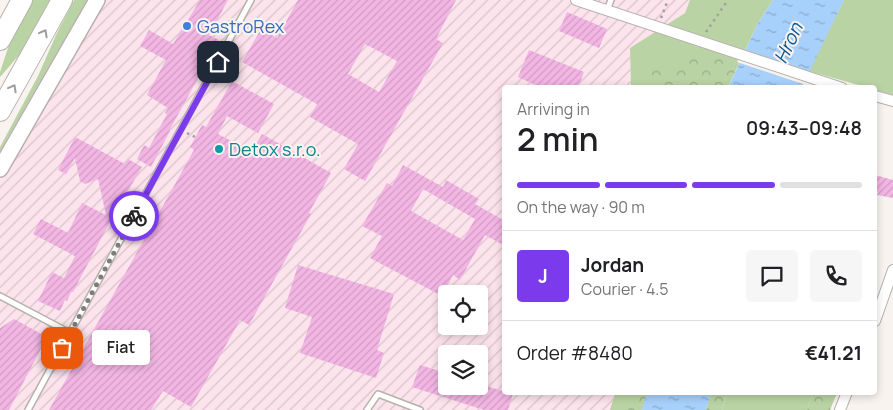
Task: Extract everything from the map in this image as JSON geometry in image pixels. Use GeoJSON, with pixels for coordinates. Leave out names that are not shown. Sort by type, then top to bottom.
{"type":"FeatureCollection","features":[{"type":"Feature","properties":{"kind":"highway"},"geometry":{"type":"LineString","coordinates":[[0,40],[22,0]]}},
{"type":"Feature","properties":{"kind":"highway"},"geometry":{"type":"LineString","coordinates":[[0,111],[62,0]]}},
{"type":"Feature","properties":{"kind":"main road"},"geometry":{"type":"LineString","coordinates":[[0,169],[97,0]]}},
{"type":"Feature","properties":{"kind":"street"},"geometry":{"type":"LineString","coordinates":[[576,0],[609,5],[658,27],[832,85]]}},
{"type":"Feature","properties":{"kind":"street"},"geometry":{"type":"LineString","coordinates":[[877,97],[893,101]]}},
{"type":"Feature","properties":{"kind":"street"},"geometry":{"type":"LineString","coordinates":[[877,315],[893,270]]}},
{"type":"Feature","properties":{"kind":"street"},"geometry":{"type":"LineString","coordinates":[[840,410],[846,395]]}},
{"type":"Feature","properties":{"kind":"lane"},"geometry":{"type":"LineString","coordinates":[[28,410],[251,0]]}},
{"type":"Feature","properties":{"kind":"lane"},"geometry":{"type":"LineString","coordinates":[[0,296],[70,333]]}},
{"type":"Feature","properties":{"kind":"lane"},"geometry":{"type":"LineString","coordinates":[[367,410],[378,394],[420,410]]}},
{"type":"Feature","properties":{"kind":"path"},"geometry":{"type":"LineString","coordinates":[[658,27],[668,0]]}},
{"type":"Feature","properties":{"kind":"path"},"geometry":{"type":"LineString","coordinates":[[701,41],[728,0]]}},
{"type":"Feature","properties":{"kind":"shaded area"},"geometry":{"type":"Polygon","coordinates":[[[103,0],[690,0],[685,13],[630,48],[631,85],[502,85],[502,395],[614,395],[610,410],[0,410],[0,172],[103,0]]]}},
{"type":"Feature","properties":{"kind":"green space"},"geometry":{"type":"Polygon","coordinates":[[[33,0],[52,0],[21,53],[0,77],[12,36],[33,0]]]}},
{"type":"Feature","properties":{"kind":"green space"},"geometry":{"type":"Polygon","coordinates":[[[74,0],[87,0],[0,151],[0,147],[38,76],[74,0]]]}},
{"type":"Feature","properties":{"kind":"green space"},"geometry":{"type":"Polygon","coordinates":[[[690,0],[773,0],[758,23],[729,85],[631,85],[630,48],[685,13],[690,0]]]}},
{"type":"Feature","properties":{"kind":"green space"},"geometry":{"type":"Polygon","coordinates":[[[844,0],[893,0],[893,95],[877,91],[877,85],[859,85],[808,71],[844,0]]]}},
{"type":"Feature","properties":{"kind":"green space"},"geometry":{"type":"Polygon","coordinates":[[[702,55],[739,63],[729,85],[653,85],[651,72],[702,55]]]}},
{"type":"Feature","properties":{"kind":"green space"},"geometry":{"type":"Polygon","coordinates":[[[614,395],[646,395],[642,410],[610,410],[614,395]]]}},
{"type":"Feature","properties":{"kind":"green space"},"geometry":{"type":"Polygon","coordinates":[[[628,395],[646,395],[642,410],[624,410],[628,395]]]}},
{"type":"Feature","properties":{"kind":"green space"},"geometry":{"type":"Polygon","coordinates":[[[710,395],[726,395],[722,410],[706,410],[710,395]]]}},
{"type":"Feature","properties":{"kind":"green space"},"geometry":{"type":"Polygon","coordinates":[[[726,395],[812,395],[807,410],[722,410],[726,395]]]}},
{"type":"Feature","properties":{"kind":"green space"},"geometry":{"type":"Polygon","coordinates":[[[812,395],[836,395],[830,410],[807,410],[812,395]]]}},
{"type":"Feature","properties":{"kind":"water","name":"Hron"},"geometry":{"type":"Polygon","coordinates":[[[773,0],[844,0],[803,85],[729,85],[758,23],[773,0]]]}},
{"type":"Feature","properties":{"kind":"water"},"geometry":{"type":"Polygon","coordinates":[[[646,395],[710,395],[706,410],[642,410],[646,395]]]}},
{"type":"Feature","properties":{"kind":"pier"},"geometry":{"type":"Polygon","coordinates":[[[743,50],[811,72],[806,85],[737,62],[743,50]]]}},
{"type":"Feature","properties":{"kind":"building"},"geometry":{"type":"Polygon","coordinates":[[[200,0],[228,0],[209,35],[219,40],[151,167],[137,159],[144,145],[149,148],[167,114],[165,113],[168,108],[147,95],[166,60],[140,46],[149,30],[173,44],[200,0]]]}},
{"type":"Feature","properties":{"kind":"building"},"geometry":{"type":"Polygon","coordinates":[[[298,0],[456,0],[436,39],[443,43],[365,181],[344,169],[358,144],[310,117],[317,104],[242,62],[261,29],[277,38],[298,0]],[[365,44],[348,74],[379,92],[397,61],[365,44]]]}},
{"type":"Feature","properties":{"kind":"building"},"geometry":{"type":"Polygon","coordinates":[[[567,12],[607,29],[599,48],[559,31],[567,12]]]}},
{"type":"Feature","properties":{"kind":"building"},"geometry":{"type":"Polygon","coordinates":[[[529,50],[584,72],[579,85],[535,85],[518,77],[529,50]]]}},
{"type":"Feature","properties":{"kind":"building"},"geometry":{"type":"Polygon","coordinates":[[[232,81],[274,104],[258,133],[227,116],[218,134],[252,152],[262,134],[331,173],[309,213],[311,214],[249,325],[240,320],[191,407],[163,391],[151,410],[49,410],[194,150],[190,147],[202,125],[206,127],[232,81]]]}},
{"type":"Feature","properties":{"kind":"building"},"geometry":{"type":"Polygon","coordinates":[[[75,137],[125,164],[128,159],[142,167],[112,218],[73,292],[71,292],[67,301],[65,300],[60,311],[38,301],[52,272],[64,278],[75,256],[33,234],[41,219],[68,233],[82,203],[106,215],[98,179],[85,184],[80,181],[75,158],[66,174],[58,170],[75,137]]]}},
{"type":"Feature","properties":{"kind":"building"},"geometry":{"type":"Polygon","coordinates":[[[403,165],[443,187],[446,180],[479,199],[475,204],[502,219],[502,244],[485,235],[460,280],[453,275],[448,285],[438,285],[438,294],[370,258],[382,236],[362,226],[387,183],[392,186],[403,165]],[[423,189],[411,211],[463,240],[475,219],[423,189]]]}},
{"type":"Feature","properties":{"kind":"building"},"geometry":{"type":"Polygon","coordinates":[[[877,176],[893,180],[893,198],[877,195],[877,176]]]}},
{"type":"Feature","properties":{"kind":"building"},"geometry":{"type":"Polygon","coordinates":[[[298,265],[394,294],[377,350],[384,353],[376,378],[300,353],[312,317],[285,308],[298,265]]]}},
{"type":"Feature","properties":{"kind":"building"},"geometry":{"type":"Polygon","coordinates":[[[14,319],[47,337],[9,410],[0,410],[0,328],[14,319]]]}},
{"type":"Feature","properties":{"kind":"building"},"geometry":{"type":"Polygon","coordinates":[[[420,365],[438,371],[438,395],[488,395],[488,387],[502,391],[502,395],[513,395],[508,410],[484,410],[412,387],[420,365]]]}},
{"type":"Feature","properties":{"kind":"way so far"},"geometry":{"type":"LineString","coordinates":[[62,348],[134,216]]}},
{"type":"Feature","properties":{"kind":"place","name":"GastroRex"},"geometry":{"type":"Point","coordinates":[187,26]}},
{"type":"Feature","properties":{"kind":"place","name":"Detox s.r.o."},"geometry":{"type":"Point","coordinates":[219,149]}},
{"type":"Feature","properties":{"kind":"place","name":"Fiat"},"geometry":{"type":"Point","coordinates":[62,348]}},
{"type":"Feature","properties":{"kind":"route"},"geometry":{"type":"LineString","coordinates":[[134,216],[218,62]]}}]}
